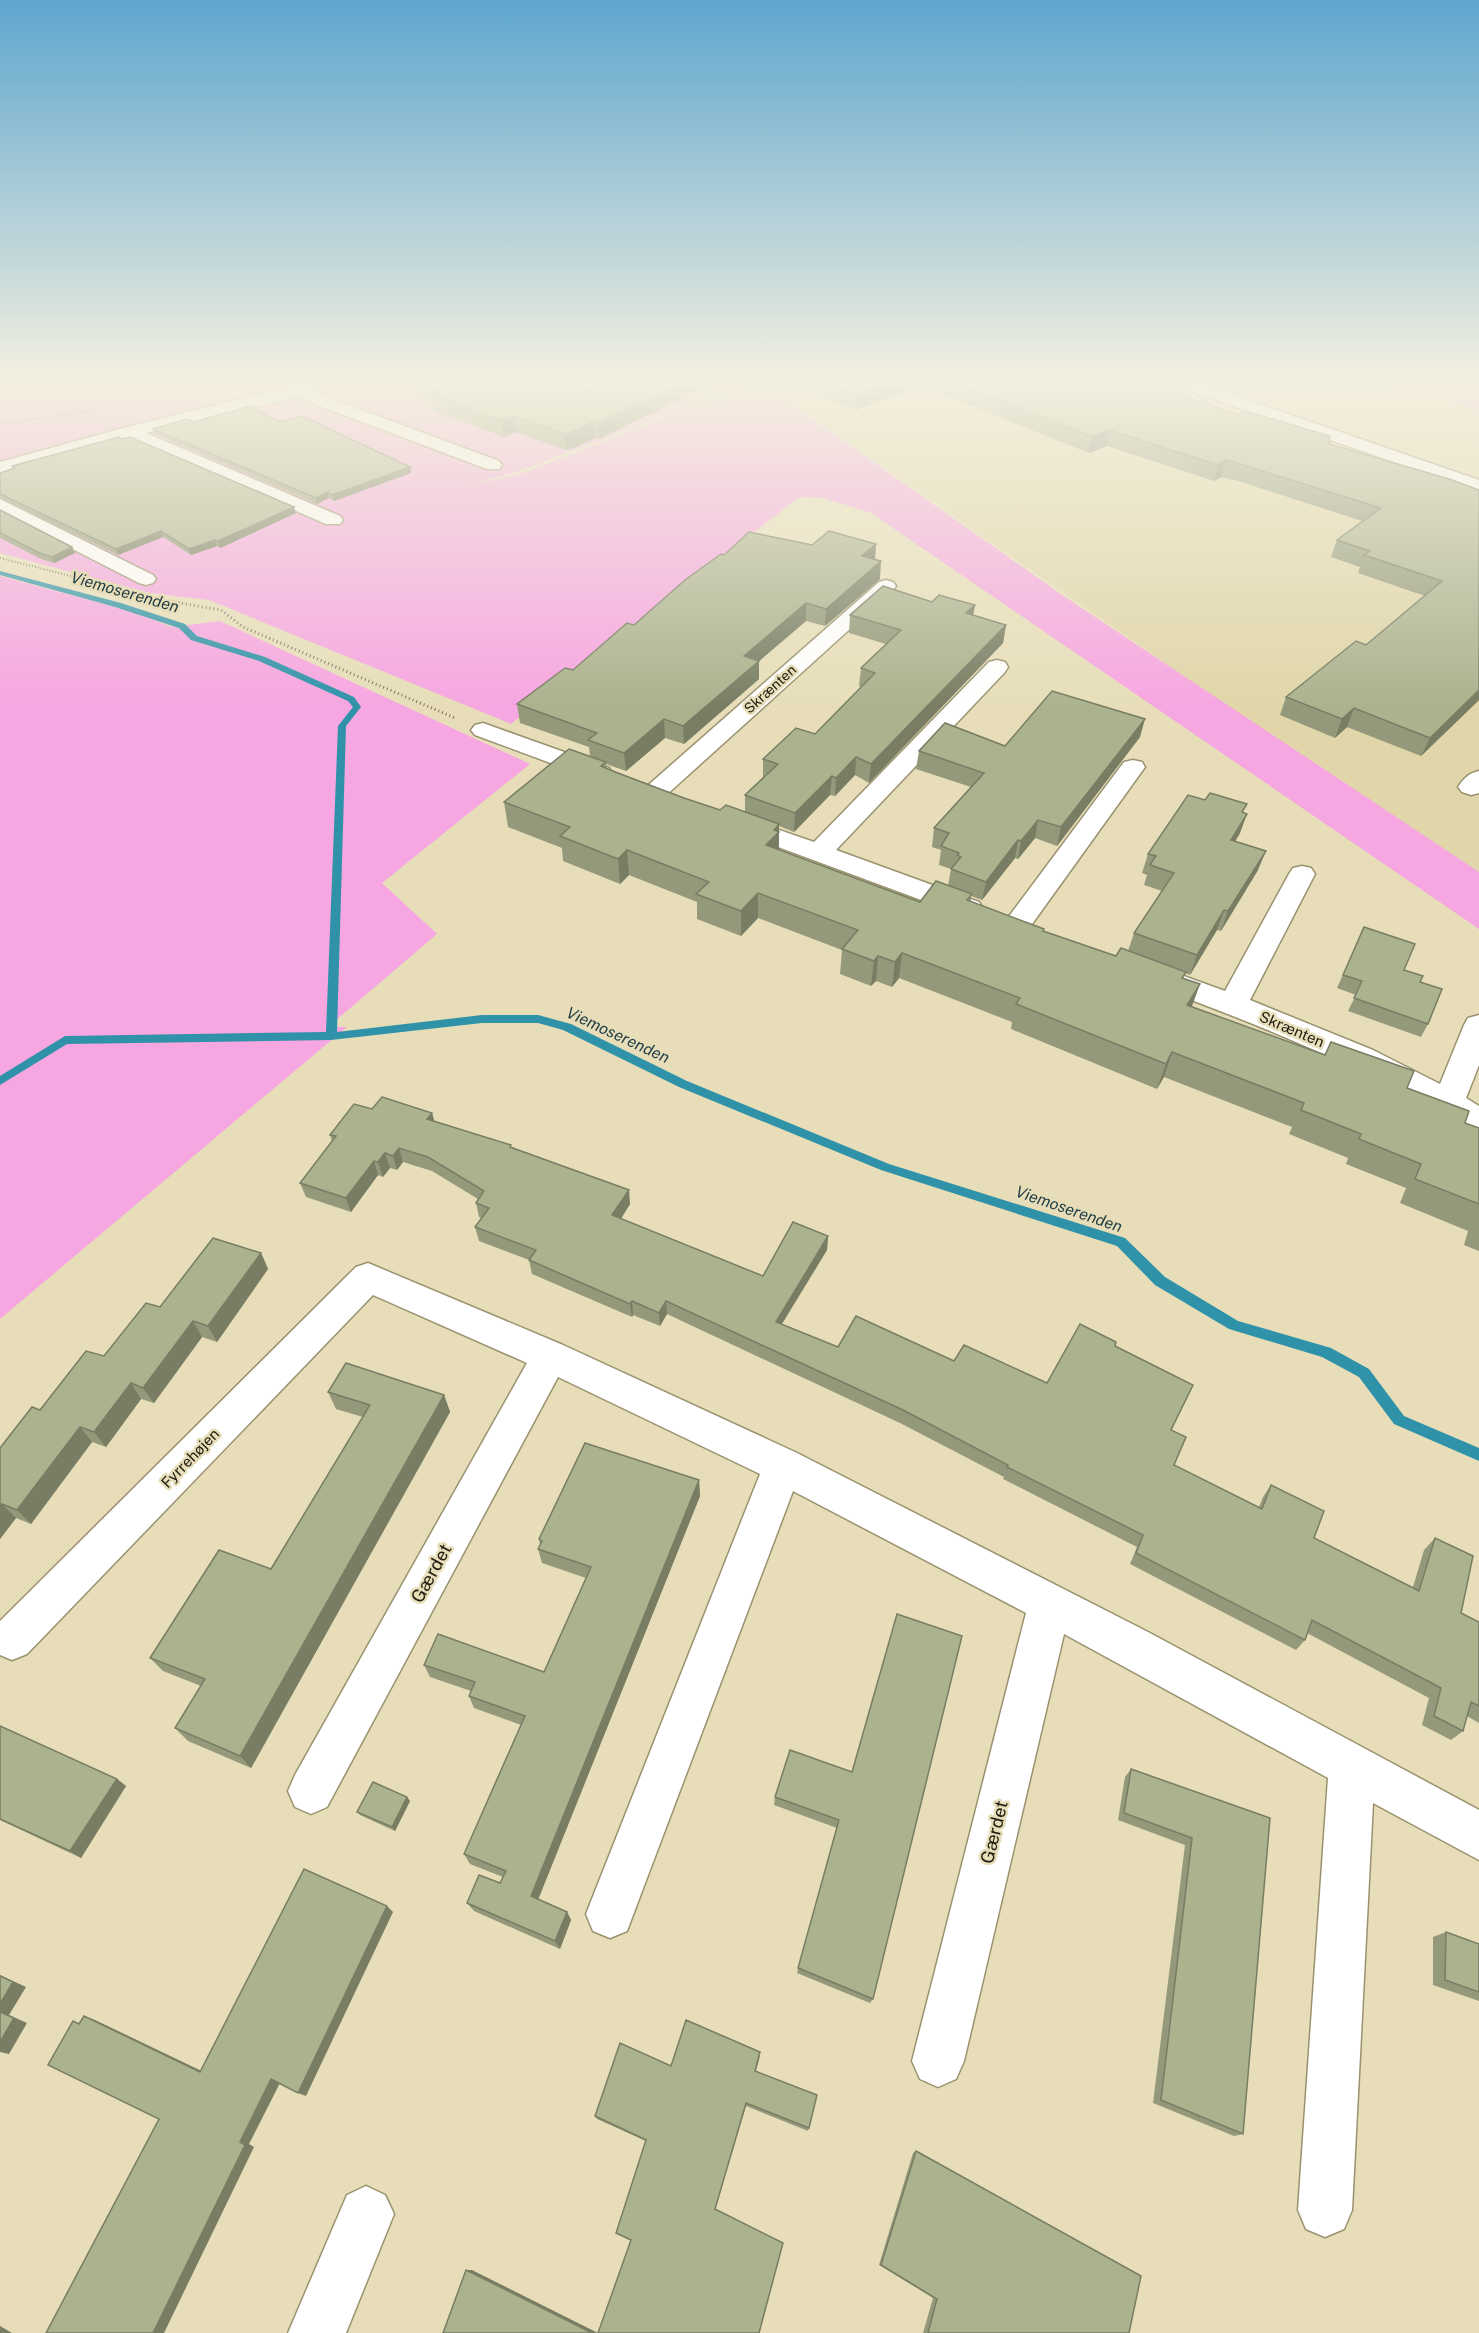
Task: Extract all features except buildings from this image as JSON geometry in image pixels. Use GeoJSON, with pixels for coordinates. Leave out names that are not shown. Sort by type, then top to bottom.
{"type":"FeatureCollection","features":[{"type":"Feature","properties":{"kind":"street"},"geometry":{"type":"LineString","coordinates":[[261,489],[333,520]]}},
{"type":"Feature","properties":{"kind":"street"},"geometry":{"type":"LineString","coordinates":[[0,505],[146,579]]}},
{"type":"Feature","properties":{"kind":"street","name":"Skrænten"},"geometry":{"type":"LineString","coordinates":[[636,786],[886,586]]}},
{"type":"Feature","properties":{"kind":"street"},"geometry":{"type":"LineString","coordinates":[[819,853],[997,667]]}},
{"type":"Feature","properties":{"kind":"street"},"geometry":{"type":"LineString","coordinates":[[483,730],[687,805]]}},
{"type":"Feature","properties":{"kind":"street"},"geometry":{"type":"LineString","coordinates":[[720,817],[1028,929],[1133,767]]}},
{"type":"Feature","properties":{"kind":"street"},"geometry":{"type":"LineString","coordinates":[[1233,1004],[1302,874]]}},
{"type":"Feature","properties":{"kind":"street","name":"Skrænten"},"geometry":{"type":"LineString","coordinates":[[1136,969],[1233,1004],[1346,1051],[1449,1102],[1479,1121]]}},
{"type":"Feature","properties":{"kind":"street"},"geometry":{"type":"LineString","coordinates":[[1449,1102],[1479,1025]]}},
{"type":"Feature","properties":{"kind":"street","name":"Fyrrehøjen"},"geometry":{"type":"LineString","coordinates":[[12,1640],[368,1277],[550,1356]]}},
{"type":"Feature","properties":{"kind":"street"},"geometry":{"type":"LineString","coordinates":[[550,1356],[783,1466],[1050,1604],[1479,1836]]}},
{"type":"Feature","properties":{"kind":"street","name":"Gærdet"},"geometry":{"type":"LineString","coordinates":[[311,1791],[550,1356]]}},
{"type":"Feature","properties":{"kind":"street"},"geometry":{"type":"LineString","coordinates":[[610,1914],[783,1466]]}},
{"type":"Feature","properties":{"kind":"street","name":"Gærdet"},"geometry":{"type":"LineString","coordinates":[[938,2061],[1050,1604]]}},
{"type":"Feature","properties":{"kind":"street"},"geometry":{"type":"LineString","coordinates":[[1325,2210],[1352,1766]]}},
{"type":"Feature","properties":{"kind":"street"},"geometry":{"type":"LineString","coordinates":[[317,2333],[366,2214]]}},
{"type":"Feature","properties":{"kind":"path"},"geometry":{"type":"LineString","coordinates":[[0,558],[78,578]]}},
{"type":"Feature","properties":{"kind":"path"},"geometry":{"type":"LineString","coordinates":[[155,598],[221,610],[243,627],[483,730]]}},
{"type":"Feature","properties":{"kind":"shaded area"},"geometry":{"type":"Polygon","coordinates":[[[0,489],[912,489],[1062,595],[1479,872],[1479,929],[871,513],[823,498],[799,497],[511,724],[209,600],[150,593],[0,553],[0,489]]]}},
{"type":"Feature","properties":{"kind":"shaded area"},"geometry":{"type":"Polygon","coordinates":[[[915,489],[1479,489],[1479,881],[915,489]]]}},
{"type":"Feature","properties":{"kind":"shaded area"},"geometry":{"type":"Polygon","coordinates":[[[0,576],[130,611],[172,627],[220,621],[530,764],[382,883],[437,934],[328,1027],[347,1027],[0,1319],[0,576]]]}},
{"type":"Feature","properties":{"kind":"waterway","name":"Viemoserenden"},"geometry":{"type":"LineString","coordinates":[[0,573],[118,605],[182,626],[194,638],[262,659],[351,699],[357,707],[342,726],[331,1036]]}},
{"type":"Feature","properties":{"kind":"waterway","name":"Viemoserenden"},"geometry":{"type":"LineString","coordinates":[[331,1036],[482,1019],[538,1019],[567,1027],[683,1084],[885,1167],[1121,1242],[1160,1281],[1234,1325],[1326,1352],[1364,1373],[1399,1420],[1479,1455]]}},
{"type":"Feature","properties":{"kind":"waterway"},"geometry":{"type":"LineString","coordinates":[[0,1081],[65,1040],[331,1036]]}}]}
